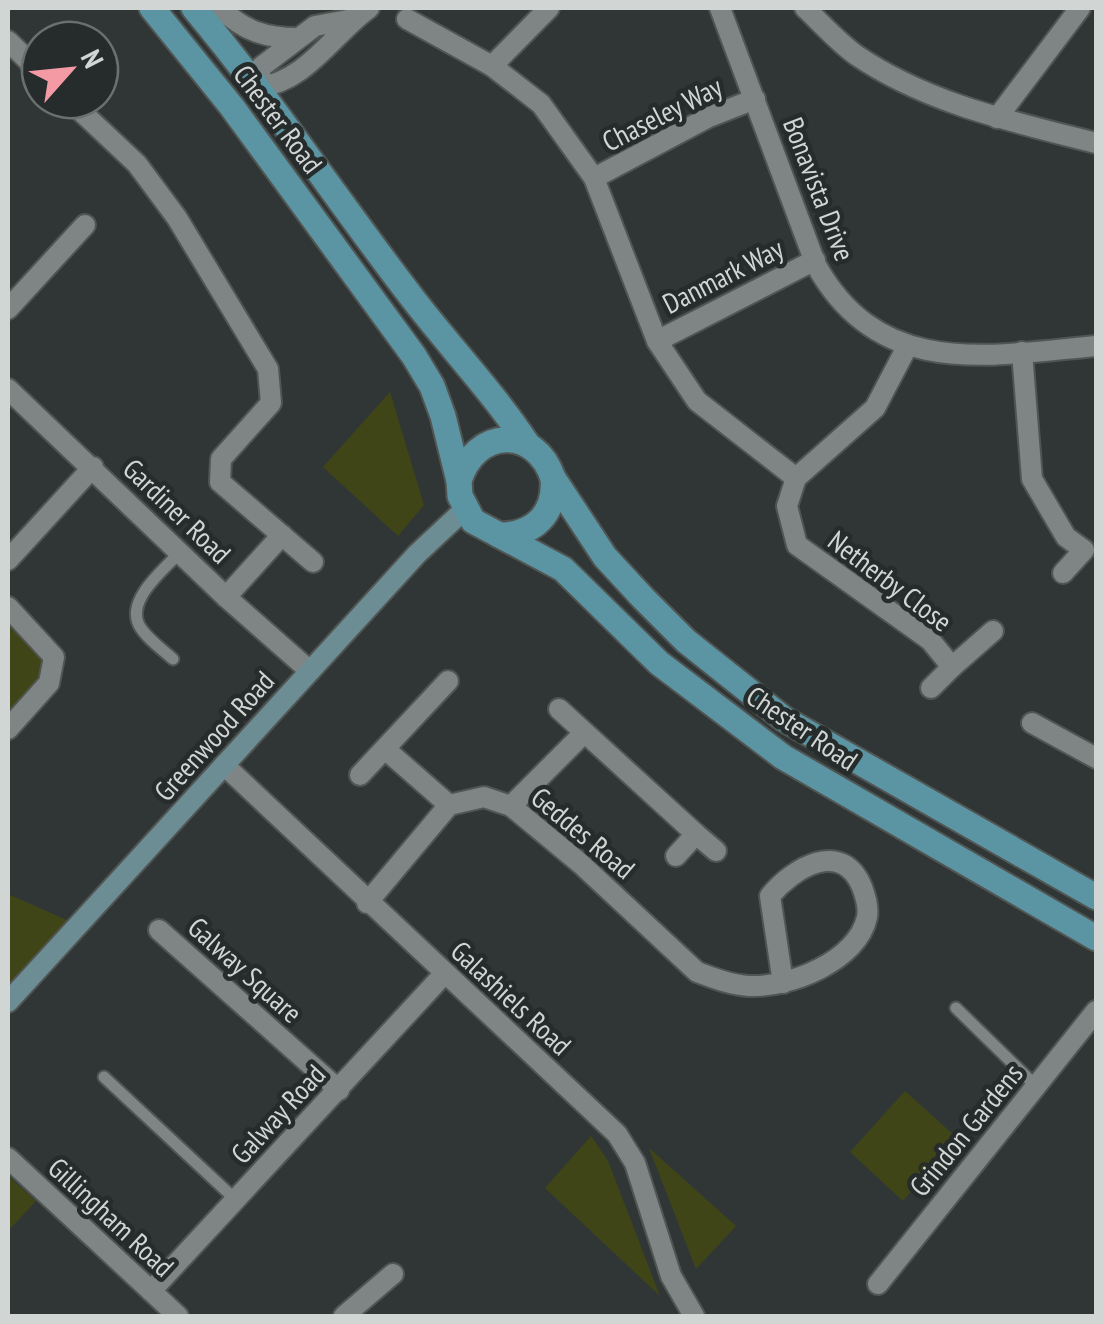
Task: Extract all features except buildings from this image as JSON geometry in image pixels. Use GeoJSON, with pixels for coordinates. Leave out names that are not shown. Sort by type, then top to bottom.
{"type":"FeatureCollection","features":[{"type":"Feature","properties":{"kind":"main road","name":"Chester Road"},"geometry":{"type":"LineString","coordinates":[[152,8],[232,107],[384,313],[432,386],[444,416],[464,510],[485,530],[563,569],[659,663],[784,757],[1096,938]]}},
{"type":"Feature","properties":{"kind":"main road","name":"Chester Road"},"geometry":{"type":"LineString","coordinates":[[194,8],[258,87],[410,296],[507,413],[528,445],[548,464],[553,478],[605,557],[643,598],[686,640],[784,719],[1096,897]]}},
{"type":"Feature","properties":{"kind":"main road"},"geometry":{"type":"LineString","coordinates":[[232,107],[258,87]]}},
{"type":"Feature","properties":{"kind":"main road"},"geometry":{"type":"LineString","coordinates":[[459,481],[463,466],[485,444],[512,439],[528,445]]}},
{"type":"Feature","properties":{"kind":"main road"},"geometry":{"type":"LineString","coordinates":[[498,535],[514,535],[542,520],[554,495],[553,478]]}},
{"type":"Feature","properties":{"kind":"street"},"geometry":{"type":"LineString","coordinates":[[220,8],[254,34],[298,38]]}},
{"type":"Feature","properties":{"kind":"street"},"geometry":{"type":"LineString","coordinates":[[492,66],[549,8]]}},
{"type":"Feature","properties":{"kind":"street","name":"Bonavista Drive"},"geometry":{"type":"LineString","coordinates":[[720,8],[815,260],[830,289],[860,320],[922,351],[960,355],[1096,346]]}},
{"type":"Feature","properties":{"kind":"street"},"geometry":{"type":"LineString","coordinates":[[805,8],[854,54],[922,92],[998,118],[1096,143]]}},
{"type":"Feature","properties":{"kind":"street"},"geometry":{"type":"LineString","coordinates":[[998,118],[1080,8]]}},
{"type":"Feature","properties":{"kind":"street"},"geometry":{"type":"LineString","coordinates":[[361,13],[334,43],[276,85],[258,87],[261,67],[298,38],[315,26],[361,13]]}},
{"type":"Feature","properties":{"kind":"street"},"geometry":{"type":"LineString","coordinates":[[407,19],[492,66],[541,104],[594,178],[657,341],[696,400],[796,478],[875,408],[908,345]]}},
{"type":"Feature","properties":{"kind":"street","name":"Chaseley Way"},"geometry":{"type":"LineString","coordinates":[[594,178],[709,117],[754,99]]}},
{"type":"Feature","properties":{"kind":"street"},"geometry":{"type":"LineString","coordinates":[[90,120],[137,164],[177,218],[268,370],[272,403],[221,459],[220,482],[313,562]]}},
{"type":"Feature","properties":{"kind":"street"},"geometry":{"type":"LineString","coordinates":[[8,309],[84,226]]}},
{"type":"Feature","properties":{"kind":"street","name":"Danmark Way"},"geometry":{"type":"LineString","coordinates":[[657,341],[815,260]]}},
{"type":"Feature","properties":{"kind":"street"},"geometry":{"type":"LineString","coordinates":[[1022,352],[1032,479],[1066,537],[1090,544],[1063,573]]}},
{"type":"Feature","properties":{"kind":"street","name":"Gardiner Road"},"geometry":{"type":"LineString","coordinates":[[8,389],[226,597],[310,671]]}},
{"type":"Feature","properties":{"kind":"street"},"geometry":{"type":"LineString","coordinates":[[8,560],[93,466]]}},
{"type":"Feature","properties":{"kind":"street","name":"Netherby Close"},"geometry":{"type":"LineString","coordinates":[[796,478],[787,506],[798,545],[930,640],[952,667]]}},
{"type":"Feature","properties":{"kind":"street","name":"Greenwood Road"},"geometry":{"type":"LineString","coordinates":[[10,993],[417,554],[464,510]]}},
{"type":"Feature","properties":{"kind":"street"},"geometry":{"type":"LineString","coordinates":[[226,597],[282,535]]}},
{"type":"Feature","properties":{"kind":"street"},"geometry":{"type":"LineString","coordinates":[[8,607],[54,657],[49,683],[8,729]]}},
{"type":"Feature","properties":{"kind":"street","name":"Netherby Close"},"geometry":{"type":"LineString","coordinates":[[931,688],[993,631]]}},
{"type":"Feature","properties":{"kind":"street"},"geometry":{"type":"LineString","coordinates":[[360,775],[448,682]]}},
{"type":"Feature","properties":{"kind":"street"},"geometry":{"type":"LineString","coordinates":[[559,709],[716,850]]}},
{"type":"Feature","properties":{"kind":"street"},"geometry":{"type":"LineString","coordinates":[[1032,723],[1096,758]]}},
{"type":"Feature","properties":{"kind":"street"},"geometry":{"type":"LineString","coordinates":[[511,806],[584,734]]}},
{"type":"Feature","properties":{"kind":"street"},"geometry":{"type":"LineString","coordinates":[[367,903],[449,804],[385,749]]}},
{"type":"Feature","properties":{"kind":"street","name":"Galashiels Road"},"geometry":{"type":"LineString","coordinates":[[224,765],[617,1134],[635,1163],[671,1276],[694,1316]]}},
{"type":"Feature","properties":{"kind":"street","name":"Geddes Road"},"geometry":{"type":"LineString","coordinates":[[449,804],[484,796],[511,806],[581,864],[697,972],[749,986],[782,983],[802,978],[844,953],[860,934],[868,916],[866,896],[847,865],[808,864],[770,896],[782,983]]}},
{"type":"Feature","properties":{"kind":"street"},"geometry":{"type":"LineString","coordinates":[[676,856],[696,834]]}},
{"type":"Feature","properties":{"kind":"street","name":"Galway Square"},"geometry":{"type":"LineString","coordinates":[[159,930],[339,1090]]}},
{"type":"Feature","properties":{"kind":"street","name":"Galway Road"},"geometry":{"type":"LineString","coordinates":[[151,1291],[445,973]]}},
{"type":"Feature","properties":{"kind":"street","name":"Grindon Gardens"},"geometry":{"type":"LineString","coordinates":[[878,1284],[1096,1011]]}},
{"type":"Feature","properties":{"kind":"street","name":"Gillingham Road"},"geometry":{"type":"LineString","coordinates":[[8,1158],[178,1316]]}},
{"type":"Feature","properties":{"kind":"street"},"geometry":{"type":"LineString","coordinates":[[344,1316],[393,1274]]}},
{"type":"Feature","properties":{"kind":"lane"},"geometry":{"type":"LineString","coordinates":[[173,659],[139,626],[136,611],[139,598],[180,552]]}},
{"type":"Feature","properties":{"kind":"lane"},"geometry":{"type":"LineString","coordinates":[[956,1008],[1036,1086]]}},
{"type":"Feature","properties":{"kind":"lane"},"geometry":{"type":"LineString","coordinates":[[104,1077],[236,1200]]}},
{"type":"Feature","properties":{"kind":"green space"},"geometry":{"type":"Polygon","coordinates":[[[390,392],[424,505],[398,536],[323,467],[390,392]]]}},
{"type":"Feature","properties":{"kind":"green space"},"geometry":{"type":"Polygon","coordinates":[[[8,607],[54,657],[8,729],[8,607]]]}},
{"type":"Feature","properties":{"kind":"green space"},"geometry":{"type":"Polygon","coordinates":[[[8,894],[78,925],[8,992],[8,894]]]}},
{"type":"Feature","properties":{"kind":"green space"},"geometry":{"type":"Polygon","coordinates":[[[905,1091],[957,1138],[903,1201],[850,1152],[905,1091]]]}},
{"type":"Feature","properties":{"kind":"green space"},"geometry":{"type":"Polygon","coordinates":[[[591,1136],[608,1161],[660,1296],[545,1188],[591,1136]]]}},
{"type":"Feature","properties":{"kind":"green space"},"geometry":{"type":"Polygon","coordinates":[[[649,1148],[736,1226],[696,1269],[649,1148]]]}},
{"type":"Feature","properties":{"kind":"green space"},"geometry":{"type":"Polygon","coordinates":[[[8,1176],[36,1201],[8,1231],[8,1176]]]}}]}
